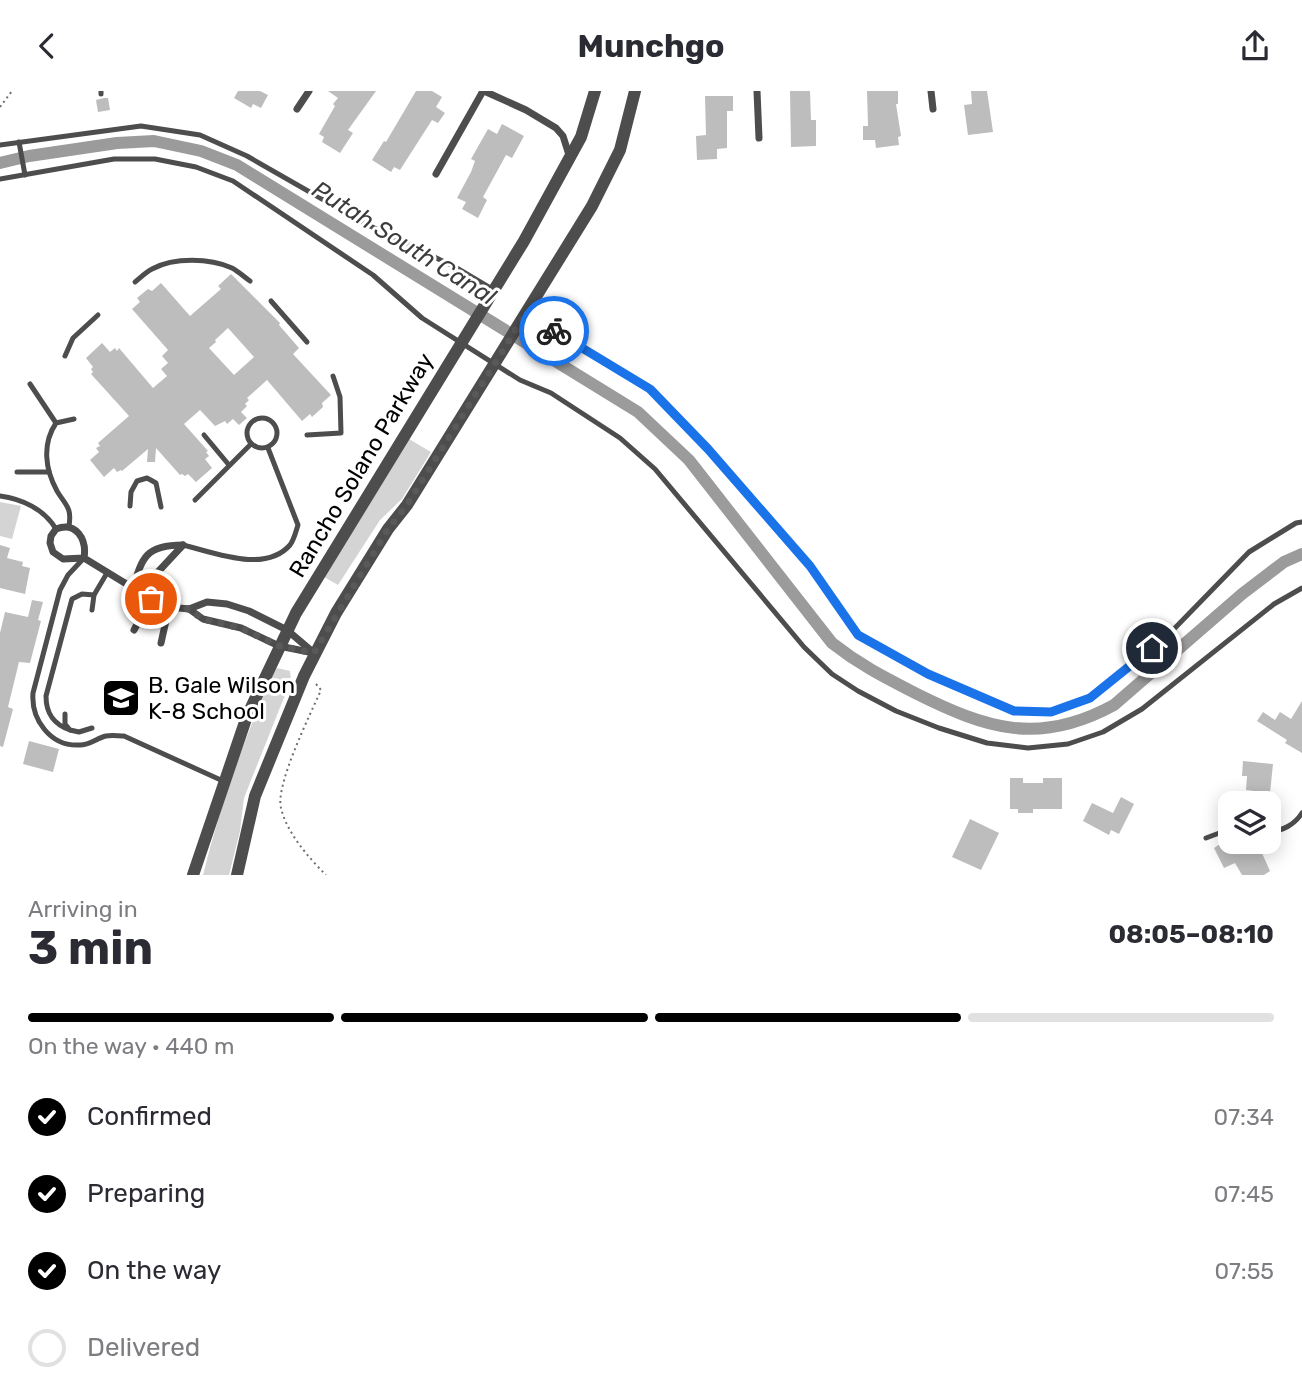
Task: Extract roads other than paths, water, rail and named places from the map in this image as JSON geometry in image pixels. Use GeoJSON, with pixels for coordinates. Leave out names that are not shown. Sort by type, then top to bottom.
{"type":"FeatureCollection","features":[{"type":"Feature","properties":{"kind":"street"},"geometry":{"type":"LineString","coordinates":[[297,109],[309,91]]}},
{"type":"Feature","properties":{"kind":"street"},"geometry":{"type":"LineString","coordinates":[[436,174],[483,91],[526,110],[556,128],[563,136],[570,158]]}},
{"type":"Feature","properties":{"kind":"street","name":"Rancho Solano Parkway"},"geometry":{"type":"LineString","coordinates":[[193,875],[247,716],[287,629],[327,559],[491,295],[570,158],[581,137],[595,91]]}},
{"type":"Feature","properties":{"kind":"street"},"geometry":{"type":"LineString","coordinates":[[237,875],[260,783],[285,717],[314,653],[388,529],[407,505],[607,178],[620,150],[635,91]]}},
{"type":"Feature","properties":{"kind":"street"},"geometry":{"type":"LineString","coordinates":[[757,91],[759,138]]}},
{"type":"Feature","properties":{"kind":"street"},"geometry":{"type":"LineString","coordinates":[[931,91],[933,109]]}},
{"type":"Feature","properties":{"kind":"street"},"geometry":{"type":"LineString","coordinates":[[84,558],[85,548],[77,530],[69,526],[56,529],[50,543],[53,552],[63,559],[84,558],[133,589],[169,607],[189,609],[207,602],[227,604],[249,611],[287,629],[314,653]]}},
{"type":"Feature","properties":{"kind":"street"},"geometry":{"type":"LineString","coordinates":[[133,589],[140,564],[152,550],[165,545],[183,545]]}},
{"type":"Feature","properties":{"kind":"street"},"geometry":{"type":"LineString","coordinates":[[133,589],[156,574],[183,545]]}},
{"type":"Feature","properties":{"kind":"street"},"geometry":{"type":"LineString","coordinates":[[134,631],[151,599]]}},
{"type":"Feature","properties":{"kind":"street"},"geometry":{"type":"LineString","coordinates":[[161,643],[169,607]]}},
{"type":"Feature","properties":{"kind":"street"},"geometry":{"type":"LineString","coordinates":[[189,609],[203,619],[241,628],[279,646],[314,653]]}},
{"type":"Feature","properties":{"kind":"lane"},"geometry":{"type":"LineString","coordinates":[[0,145],[20,145],[141,126],[200,135],[247,156],[364,223],[455,267],[491,295]]}},
{"type":"Feature","properties":{"kind":"lane"},"geometry":{"type":"LineString","coordinates":[[20,145],[25,172]]}},
{"type":"Feature","properties":{"kind":"lane"},"geometry":{"type":"LineString","coordinates":[[0,179],[25,172],[114,159],[155,159],[196,167],[233,181],[373,275],[422,318],[464,338],[497,360],[520,380],[551,393],[620,438],[655,469],[804,647],[832,674],[896,711],[986,743],[1028,748],[1068,744],[1103,732],[1142,709],[1273,604],[1302,588]]}},
{"type":"Feature","properties":{"kind":"lane"},"geometry":{"type":"LineString","coordinates":[[135,282],[151,269],[172,262],[192,261],[213,262],[233,268],[250,281]]}},
{"type":"Feature","properties":{"kind":"lane"},"geometry":{"type":"LineString","coordinates":[[271,301],[307,342]]}},
{"type":"Feature","properties":{"kind":"lane"},"geometry":{"type":"LineString","coordinates":[[65,356],[73,338],[98,315]]}},
{"type":"Feature","properties":{"kind":"lane"},"geometry":{"type":"LineString","coordinates":[[524,316],[650,389],[708,449],[810,566],[858,635],[928,674],[1014,711],[1051,712],[1090,698],[1172,631],[1249,552],[1302,522]]}},
{"type":"Feature","properties":{"kind":"lane"},"geometry":{"type":"LineString","coordinates":[[307,435],[341,433],[340,397],[333,376]]}},
{"type":"Feature","properties":{"kind":"lane"},"geometry":{"type":"LineString","coordinates":[[30,384],[56,423]]}},
{"type":"Feature","properties":{"kind":"lane"},"geometry":{"type":"LineString","coordinates":[[69,526],[71,514],[49,472],[47,448],[50,433],[56,423],[74,419]]}},
{"type":"Feature","properties":{"kind":"lane"},"geometry":{"type":"LineString","coordinates":[[258,419],[268,419],[276,426],[278,436],[268,448],[259,449],[251,444],[247,435],[250,425],[258,419]]}},
{"type":"Feature","properties":{"kind":"lane"},"geometry":{"type":"LineString","coordinates":[[204,435],[229,465]]}},
{"type":"Feature","properties":{"kind":"lane"},"geometry":{"type":"LineString","coordinates":[[195,500],[251,444]]}},
{"type":"Feature","properties":{"kind":"lane"},"geometry":{"type":"LineString","coordinates":[[183,545],[263,560],[277,555],[291,544],[298,525],[268,448]]}},
{"type":"Feature","properties":{"kind":"lane"},"geometry":{"type":"LineString","coordinates":[[17,472],[49,472]]}},
{"type":"Feature","properties":{"kind":"lane"},"geometry":{"type":"LineString","coordinates":[[130,506],[131,492],[137,481],[147,478],[156,482],[161,507]]}},
{"type":"Feature","properties":{"kind":"lane"},"geometry":{"type":"LineString","coordinates":[[0,496],[24,501],[51,521],[56,529]]}},
{"type":"Feature","properties":{"kind":"lane"},"geometry":{"type":"LineString","coordinates":[[84,558],[68,575],[60,590],[33,693],[33,709],[46,732],[63,742],[81,745],[106,736],[124,736],[223,781]]}},
{"type":"Feature","properties":{"kind":"lane"},"geometry":{"type":"LineString","coordinates":[[92,610],[94,595],[107,573]]}},
{"type":"Feature","properties":{"kind":"lane"},"geometry":{"type":"LineString","coordinates":[[92,728],[79,732],[58,725],[47,708],[46,696],[72,599],[82,594],[94,595]]}},
{"type":"Feature","properties":{"kind":"lane"},"geometry":{"type":"LineString","coordinates":[[65,714],[65,724],[70,730]]}},
{"type":"Feature","properties":{"kind":"lane"},"geometry":{"type":"LineString","coordinates":[[1281,829],[1288,827],[1302,813]]}},
{"type":"Feature","properties":{"kind":"lane"},"geometry":{"type":"LineString","coordinates":[[1206,838],[1218,834]]}},
{"type":"Feature","properties":{"kind":"waterway","name":"Putah South Canal"},"geometry":{"type":"LineString","coordinates":[[0,163],[117,143],[154,141],[201,151],[237,165],[638,412],[689,460],[832,643],[882,676],[966,716],[1013,728],[1037,729],[1087,718],[1114,705],[1242,594],[1284,562],[1302,554]]}},
{"type":"Feature","properties":{"kind":"place","name":"B. Gale Wilson K-8 School"},"geometry":{"type":"Point","coordinates":[121,698]}}]}
